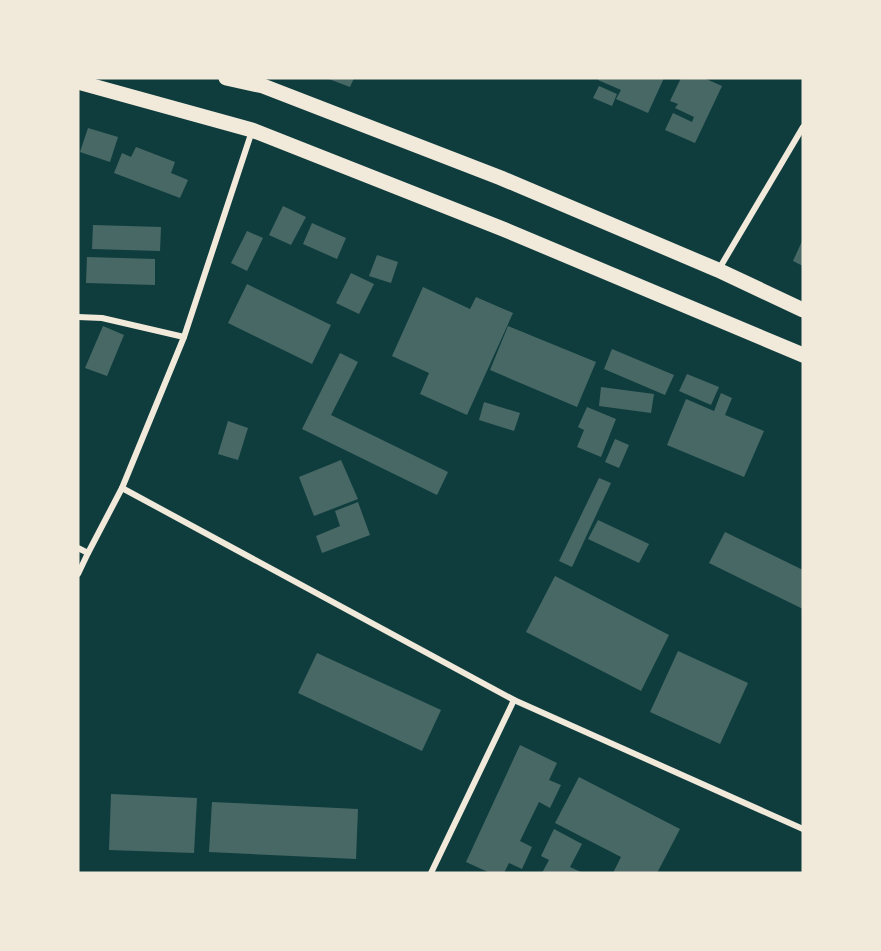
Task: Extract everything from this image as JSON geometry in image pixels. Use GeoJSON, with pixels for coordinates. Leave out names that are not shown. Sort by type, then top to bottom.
{"type":"FeatureCollection","features":[{"type":"Feature","properties":{"kind":"main road"},"geometry":{"type":"LineString","coordinates":[[226,78],[263,86],[501,178],[718,270],[803,310]]}},
{"type":"Feature","properties":{"kind":"main road"},"geometry":{"type":"LineString","coordinates":[[78,82],[252,130],[503,229],[803,355]]}},
{"type":"Feature","properties":{"kind":"street"},"geometry":{"type":"LineString","coordinates":[[718,270],[803,127]]}},
{"type":"Feature","properties":{"kind":"street"},"geometry":{"type":"LineString","coordinates":[[78,574],[122,488],[184,337],[252,130]]}},
{"type":"Feature","properties":{"kind":"street"},"geometry":{"type":"LineString","coordinates":[[78,317],[102,318],[184,337]]}},
{"type":"Feature","properties":{"kind":"street"},"geometry":{"type":"LineString","coordinates":[[122,488],[514,700],[803,829]]}},
{"type":"Feature","properties":{"kind":"street"},"geometry":{"type":"LineString","coordinates":[[78,548],[88,553]]}},
{"type":"Feature","properties":{"kind":"street"},"geometry":{"type":"LineString","coordinates":[[432,873],[514,700]]}},
{"type":"Feature","properties":{"kind":"building"},"geometry":{"type":"Polygon","coordinates":[[[326,78],[354,78],[350,87],[326,78]]]}},
{"type":"Feature","properties":{"kind":"building"},"geometry":{"type":"Polygon","coordinates":[[[599,78],[664,78],[648,113],[616,99],[621,90],[598,80],[599,78]]]}},
{"type":"Feature","properties":{"kind":"building"},"geometry":{"type":"Polygon","coordinates":[[[681,78],[704,78],[722,86],[695,143],[665,130],[673,113],[692,122],[694,117],[675,108],[678,104],[670,101],[681,78]]]}},
{"type":"Feature","properties":{"kind":"building"},"geometry":{"type":"Polygon","coordinates":[[[599,86],[617,94],[612,106],[593,98],[599,86]]]}},
{"type":"Feature","properties":{"kind":"building"},"geometry":{"type":"Polygon","coordinates":[[[88,128],[118,137],[110,162],[80,152],[88,128]]]}},
{"type":"Feature","properties":{"kind":"building"},"geometry":{"type":"Polygon","coordinates":[[[136,147],[175,162],[171,173],[188,180],[180,198],[114,173],[122,153],[131,157],[136,147]]]}},
{"type":"Feature","properties":{"kind":"building"},"geometry":{"type":"Polygon","coordinates":[[[283,206],[306,217],[291,245],[269,235],[283,206]]]}},
{"type":"Feature","properties":{"kind":"building"},"geometry":{"type":"Polygon","coordinates":[[[312,223],[346,238],[337,259],[303,244],[312,223]]]}},
{"type":"Feature","properties":{"kind":"building"},"geometry":{"type":"Polygon","coordinates":[[[93,225],[161,227],[160,251],[92,249],[93,225]]]}},
{"type":"Feature","properties":{"kind":"building"},"geometry":{"type":"Polygon","coordinates":[[[247,231],[263,238],[247,271],[231,263],[247,231]]]}},
{"type":"Feature","properties":{"kind":"building"},"geometry":{"type":"Polygon","coordinates":[[[803,239],[803,266],[793,261],[803,239]]]}},
{"type":"Feature","properties":{"kind":"building"},"geometry":{"type":"Polygon","coordinates":[[[377,255],[398,262],[391,283],[369,276],[377,255]]]}},
{"type":"Feature","properties":{"kind":"building"},"geometry":{"type":"Polygon","coordinates":[[[87,257],[155,259],[155,285],[86,283],[87,257]]]}},
{"type":"Feature","properties":{"kind":"building"},"geometry":{"type":"Polygon","coordinates":[[[351,273],[374,284],[359,314],[336,303],[351,273]]]}},
{"type":"Feature","properties":{"kind":"building"},"geometry":{"type":"Polygon","coordinates":[[[247,284],[331,325],[312,364],[228,323],[247,284]]]}},
{"type":"Feature","properties":{"kind":"building"},"geometry":{"type":"Polygon","coordinates":[[[423,287],[470,309],[476,297],[513,313],[467,415],[420,394],[429,373],[392,356],[423,287]]]}},
{"type":"Feature","properties":{"kind":"building"},"geometry":{"type":"Polygon","coordinates":[[[103,326],[124,335],[107,376],[85,368],[103,326]]]}},
{"type":"Feature","properties":{"kind":"building"},"geometry":{"type":"Polygon","coordinates":[[[508,326],[596,362],[577,407],[490,370],[508,326]]]}},
{"type":"Feature","properties":{"kind":"building"},"geometry":{"type":"Polygon","coordinates":[[[612,349],[674,375],[665,395],[604,369],[612,349]]]}},
{"type":"Feature","properties":{"kind":"building"},"geometry":{"type":"Polygon","coordinates":[[[340,353],[358,362],[331,415],[448,472],[437,495],[302,429],[340,353]]]}},
{"type":"Feature","properties":{"kind":"building"},"geometry":{"type":"Polygon","coordinates":[[[687,374],[719,387],[711,405],[679,391],[687,374]]]}},
{"type":"Feature","properties":{"kind":"building"},"geometry":{"type":"Polygon","coordinates":[[[601,387],[654,394],[651,413],[599,406],[601,387]]]}},
{"type":"Feature","properties":{"kind":"building"},"geometry":{"type":"Polygon","coordinates":[[[721,393],[732,398],[725,415],[764,431],[744,477],[667,445],[686,399],[714,411],[721,393]]]}},
{"type":"Feature","properties":{"kind":"building"},"geometry":{"type":"Polygon","coordinates":[[[484,402],[520,413],[514,431],[479,420],[484,402]]]}},
{"type":"Feature","properties":{"kind":"building"},"geometry":{"type":"Polygon","coordinates":[[[587,407],[616,419],[601,457],[577,447],[584,430],[578,427],[587,407]]]}},
{"type":"Feature","properties":{"kind":"building"},"geometry":{"type":"Polygon","coordinates":[[[228,421],[248,428],[238,460],[218,454],[228,421]]]}},
{"type":"Feature","properties":{"kind":"building"},"geometry":{"type":"Polygon","coordinates":[[[615,439],[629,445],[619,468],[605,462],[615,439]]]}},
{"type":"Feature","properties":{"kind":"building"},"geometry":{"type":"Polygon","coordinates":[[[341,460],[358,499],[314,516],[299,477],[341,460]]]}},
{"type":"Feature","properties":{"kind":"building"},"geometry":{"type":"Polygon","coordinates":[[[599,478],[611,483],[572,567],[559,561],[599,478]]]}},
{"type":"Feature","properties":{"kind":"building"},"geometry":{"type":"Polygon","coordinates":[[[358,502],[370,535],[322,553],[316,536],[340,526],[335,511],[358,502]]]}},
{"type":"Feature","properties":{"kind":"building"},"geometry":{"type":"Polygon","coordinates":[[[598,520],[649,544],[639,563],[588,539],[598,520]]]}},
{"type":"Feature","properties":{"kind":"building"},"geometry":{"type":"Polygon","coordinates":[[[725,532],[803,570],[803,609],[709,563],[725,532]]]}},
{"type":"Feature","properties":{"kind":"building"},"geometry":{"type":"Polygon","coordinates":[[[555,576],[669,635],[641,691],[526,632],[555,576]]]}},
{"type":"Feature","properties":{"kind":"building"},"geometry":{"type":"Polygon","coordinates":[[[678,651],[748,683],[720,744],[650,712],[678,651]]]}},
{"type":"Feature","properties":{"kind":"building"},"geometry":{"type":"Polygon","coordinates":[[[317,653],[441,710],[422,751],[298,693],[317,653]]]}},
{"type":"Feature","properties":{"kind":"building"},"geometry":{"type":"Polygon","coordinates":[[[520,745],[557,763],[549,780],[561,785],[550,808],[539,802],[520,841],[532,847],[522,869],[509,863],[504,873],[490,873],[466,862],[520,745]]]}},
{"type":"Feature","properties":{"kind":"building"},"geometry":{"type":"Polygon","coordinates":[[[579,777],[680,829],[657,873],[613,873],[621,857],[555,823],[579,777]]]}},
{"type":"Feature","properties":{"kind":"building"},"geometry":{"type":"Polygon","coordinates":[[[111,794],[197,798],[194,853],[109,850],[111,794]]]}},
{"type":"Feature","properties":{"kind":"building"},"geometry":{"type":"Polygon","coordinates":[[[212,802],[358,809],[356,859],[209,852],[212,802]]]}},
{"type":"Feature","properties":{"kind":"building"},"geometry":{"type":"Polygon","coordinates":[[[554,829],[582,844],[570,867],[583,873],[542,873],[549,860],[541,856],[554,829]]]}}]}
